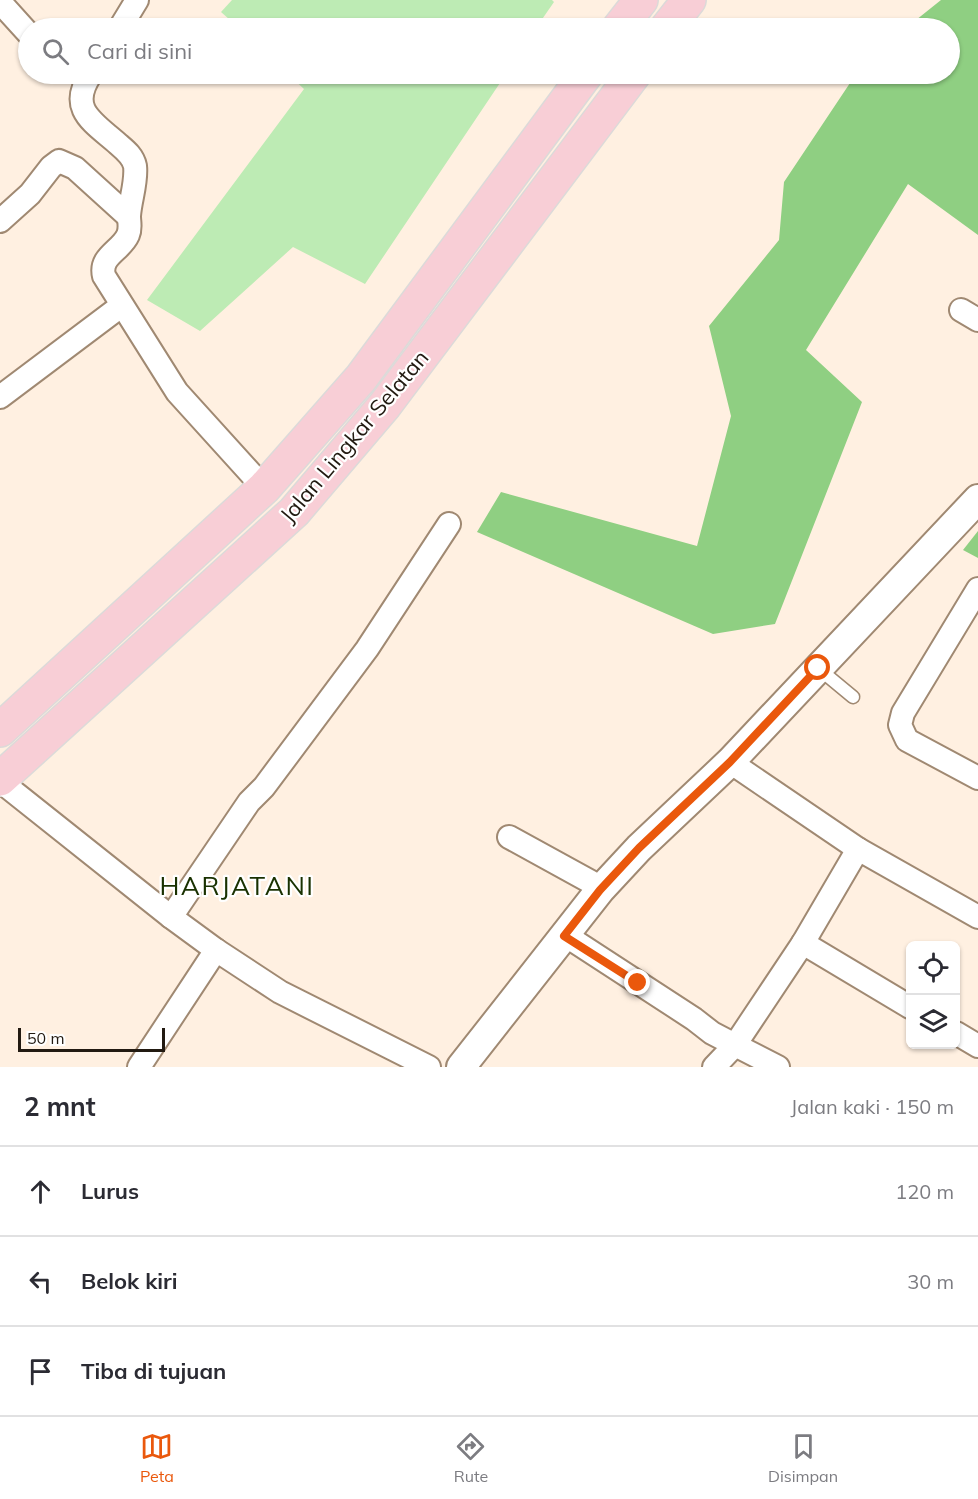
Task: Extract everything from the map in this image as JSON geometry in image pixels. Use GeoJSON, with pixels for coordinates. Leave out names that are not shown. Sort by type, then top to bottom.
{"type":"FeatureCollection","features":[{"type":"Feature","properties":{"kind":"highway"},"geometry":{"type":"LineString","coordinates":[[627,18],[640,0]]}},
{"type":"Feature","properties":{"kind":"highway"},"geometry":{"type":"LineString","coordinates":[[675,18],[689,0]]}},
{"type":"Feature","properties":{"kind":"highway","name":"Jalan Lingkar Selatan"},"geometry":{"type":"LineString","coordinates":[[0,730],[264,488],[361,378],[579,84]]}},
{"type":"Feature","properties":{"kind":"highway","name":"Jalan Lingkar Selatan"},"geometry":{"type":"LineString","coordinates":[[0,780],[294,512],[385,405],[626,84]]}},
{"type":"Feature","properties":{"kind":"street"},"geometry":{"type":"LineString","coordinates":[[126,18],[137,0]]}},
{"type":"Feature","properties":{"kind":"street"},"geometry":{"type":"LineString","coordinates":[[0,2],[18,22]]}},
{"type":"Feature","properties":{"kind":"street"},"geometry":{"type":"LineString","coordinates":[[82,84],[81,106],[88,118],[129,154],[135,168],[129,217],[130,230],[127,238],[104,262],[102,268],[104,276],[177,392],[264,488]]}},
{"type":"Feature","properties":{"kind":"street"},"geometry":{"type":"LineString","coordinates":[[0,220],[30,194],[51,167],[59,161],[75,168],[129,217]]}},
{"type":"Feature","properties":{"kind":"street"},"geometry":{"type":"LineString","coordinates":[[0,397],[121,306]]}},
{"type":"Feature","properties":{"kind":"street"},"geometry":{"type":"LineString","coordinates":[[461,1067],[600,890],[639,848],[730,762],[978,499]]}},
{"type":"Feature","properties":{"kind":"street"},"geometry":{"type":"LineString","coordinates":[[171,917],[249,802],[264,787],[367,649],[449,524]]}},
{"type":"Feature","properties":{"kind":"street"},"geometry":{"type":"LineString","coordinates":[[978,589],[903,713],[900,725],[907,740],[978,778]]}},
{"type":"Feature","properties":{"kind":"street"},"geometry":{"type":"LineString","coordinates":[[730,762],[858,849],[978,917]]}},
{"type":"Feature","properties":{"kind":"street"},"geometry":{"type":"LineString","coordinates":[[0,780],[171,917],[216,950],[280,992],[429,1067]]}},
{"type":"Feature","properties":{"kind":"street"},"geometry":{"type":"LineString","coordinates":[[509,837],[591,882],[600,890]]}},
{"type":"Feature","properties":{"kind":"street"},"geometry":{"type":"LineString","coordinates":[[714,1067],[735,1045],[802,943],[858,849]]}},
{"type":"Feature","properties":{"kind":"street"},"geometry":{"type":"LineString","coordinates":[[564,936],[694,1019],[712,1033],[778,1067]]}},
{"type":"Feature","properties":{"kind":"street"},"geometry":{"type":"LineString","coordinates":[[802,943],[906,1004]]}},
{"type":"Feature","properties":{"kind":"street"},"geometry":{"type":"LineString","coordinates":[[139,1067],[216,950]]}},
{"type":"Feature","properties":{"kind":"street"},"geometry":{"type":"LineString","coordinates":[[960,1035],[978,1046]]}},
{"type":"Feature","properties":{"kind":"lane"},"geometry":{"type":"LineString","coordinates":[[818,668],[853,697]]}},
{"type":"Feature","properties":{"kind":"green space"},"geometry":{"type":"Polygon","coordinates":[[[232,0],[552,0],[554,2],[543,18],[228,18],[221,12],[232,0]]]}},
{"type":"Feature","properties":{"kind":"green space"},"geometry":{"type":"Polygon","coordinates":[[[941,0],[978,0],[978,235],[908,184],[806,350],[862,402],[775,624],[713,634],[477,532],[501,492],[697,546],[731,416],[709,326],[779,240],[784,182],[849,84],[960,84],[960,18],[918,18],[941,0]]]}},
{"type":"Feature","properties":{"kind":"green space"},"geometry":{"type":"Polygon","coordinates":[[[299,84],[499,84],[365,284],[293,247],[200,331],[147,300],[304,89],[299,84]]]}},
{"type":"Feature","properties":{"kind":"green space"},"geometry":{"type":"Polygon","coordinates":[[[978,531],[978,558],[963,550],[978,531]]]}},
{"type":"Feature","properties":{"kind":"district","name":"HARJATANI"},"geometry":{"type":"Point","coordinates":[237,885]}},
{"type":"Feature","properties":{"kind":"route"},"geometry":{"type":"LineString","coordinates":[[638,983],[564,936],[600,890],[639,848],[730,762],[818,668]]}}]}
